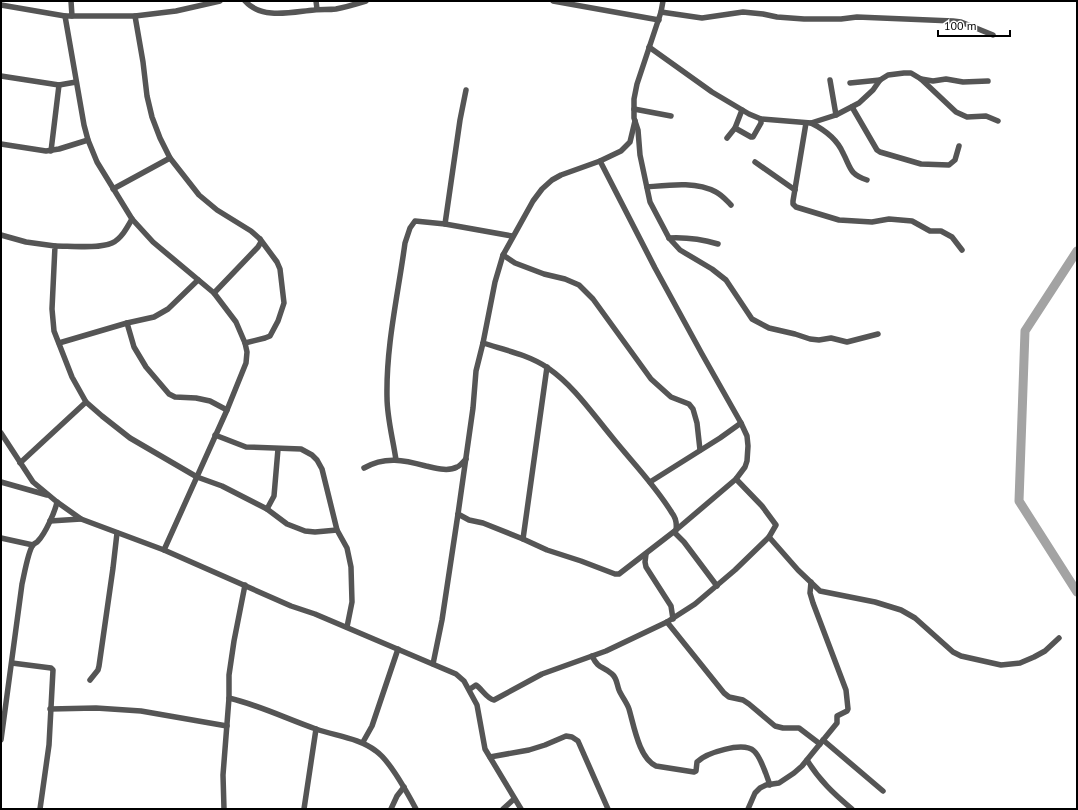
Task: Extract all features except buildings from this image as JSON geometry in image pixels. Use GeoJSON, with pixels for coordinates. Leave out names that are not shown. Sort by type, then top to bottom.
{"type":"FeatureCollection","features":[{"type":"Feature","properties":{"kind":"street"},"geometry":{"type":"LineString","coordinates":[[71,1],[68,16],[76,82],[88,140],[98,162],[132,219],[153,242],[214,292],[236,322],[245,343],[247,352],[246,363],[227,410],[164,550]]}},
{"type":"Feature","properties":{"kind":"street"},"geometry":{"type":"LineString","coordinates":[[1,5],[10,4],[68,16],[134,16],[176,11],[220,1]]}},
{"type":"Feature","properties":{"kind":"street"},"geometry":{"type":"LineString","coordinates":[[245,1],[251,7],[274,13],[336,8],[366,1]]}},
{"type":"Feature","properties":{"kind":"street"},"geometry":{"type":"LineString","coordinates":[[316,1],[317,9]]}},
{"type":"Feature","properties":{"kind":"street"},"geometry":{"type":"LineString","coordinates":[[553,1],[659,20]]}},
{"type":"Feature","properties":{"kind":"street"},"geometry":{"type":"LineString","coordinates":[[663,1],[659,20],[637,84],[634,109],[635,121],[638,130],[640,155],[651,207],[669,238],[680,250],[712,269],[726,280],[752,319],[769,328],[810,339],[819,340],[831,338],[845,342],[878,334]]}},
{"type":"Feature","properties":{"kind":"street"},"geometry":{"type":"LineString","coordinates":[[661,12],[702,18],[743,12],[763,14],[777,18],[841,19],[858,17],[953,21],[961,22],[994,35]]}},
{"type":"Feature","properties":{"kind":"street"},"geometry":{"type":"LineString","coordinates":[[134,16],[143,62],[147,96],[152,117],[170,158],[200,195],[217,210],[251,231],[260,239],[278,262],[284,302],[278,321],[272,333],[265,338],[245,343]]}},
{"type":"Feature","properties":{"kind":"street"},"geometry":{"type":"LineString","coordinates":[[649,47],[712,92],[749,114],[761,119],[808,123],[836,115],[863,100],[880,80],[888,75],[911,73],[921,79],[962,116],[986,116],[998,121]]}},
{"type":"Feature","properties":{"kind":"street"},"geometry":{"type":"LineString","coordinates":[[1,76],[59,84],[76,82]]}},
{"type":"Feature","properties":{"kind":"street"},"geometry":{"type":"LineString","coordinates":[[921,79],[933,80],[946,78],[963,82],[988,81]]}},
{"type":"Feature","properties":{"kind":"street"},"geometry":{"type":"LineString","coordinates":[[830,80],[836,115]]}},
{"type":"Feature","properties":{"kind":"street"},"geometry":{"type":"LineString","coordinates":[[850,83],[880,80]]}},
{"type":"Feature","properties":{"kind":"street"},"geometry":{"type":"LineString","coordinates":[[51,151],[59,84]]}},
{"type":"Feature","properties":{"kind":"street"},"geometry":{"type":"LineString","coordinates":[[445,224],[460,120],[466,90]]}},
{"type":"Feature","properties":{"kind":"street"},"geometry":{"type":"LineString","coordinates":[[852,107],[877,150],[880,152],[921,164],[949,165],[955,160],[959,146]]}},
{"type":"Feature","properties":{"kind":"street"},"geometry":{"type":"LineString","coordinates":[[634,109],[671,116]]}},
{"type":"Feature","properties":{"kind":"street"},"geometry":{"type":"LineString","coordinates":[[727,138],[735,128],[742,110]]}},
{"type":"Feature","properties":{"kind":"street"},"geometry":{"type":"LineString","coordinates":[[735,128],[751,138],[758,128],[761,119]]}},
{"type":"Feature","properties":{"kind":"street"},"geometry":{"type":"LineString","coordinates":[[433,664],[442,620],[458,514],[476,371],[502,255],[532,201],[542,189],[552,180],[571,170],[600,161],[621,151],[632,137],[635,121]]}},
{"type":"Feature","properties":{"kind":"street"},"geometry":{"type":"LineString","coordinates":[[808,123],[829,134],[843,152],[851,172],[858,177],[867,180]]}},
{"type":"Feature","properties":{"kind":"street"},"geometry":{"type":"LineString","coordinates":[[808,123],[793,201],[793,204],[796,207],[839,220],[872,222],[889,219],[912,221],[930,231],[941,231],[952,237],[962,250]]}},
{"type":"Feature","properties":{"kind":"street"},"geometry":{"type":"LineString","coordinates":[[1,144],[41,151],[51,151],[88,140]]}},
{"type":"Feature","properties":{"kind":"street"},"geometry":{"type":"LineString","coordinates":[[113,189],[170,158]]}},
{"type":"Feature","properties":{"kind":"street"},"geometry":{"type":"LineString","coordinates":[[458,514],[469,520],[483,523],[523,538],[547,550],[581,560],[614,574],[622,573],[675,531],[736,479],[744,468],[748,455],[747,436],[741,423],[662,281],[600,161]]}},
{"type":"Feature","properties":{"kind":"street"},"geometry":{"type":"LineString","coordinates":[[755,162],[795,190]]}},
{"type":"Feature","properties":{"kind":"street"},"geometry":{"type":"LineString","coordinates":[[647,187],[685,185],[710,189],[722,196],[731,205]]}},
{"type":"Feature","properties":{"kind":"street"},"geometry":{"type":"LineString","coordinates":[[1,235],[26,242],[55,246],[103,246],[112,243],[124,232],[132,219]]}},
{"type":"Feature","properties":{"kind":"street"},"geometry":{"type":"LineString","coordinates":[[396,460],[388,416],[388,356],[405,243],[408,232],[415,221],[445,224],[512,236]]}},
{"type":"Feature","properties":{"kind":"street"},"geometry":{"type":"LineString","coordinates":[[669,238],[699,238],[718,244]]}},
{"type":"Feature","properties":{"kind":"street"},"geometry":{"type":"LineString","coordinates":[[214,292],[258,247],[261,242],[260,239]]}},
{"type":"Feature","properties":{"kind":"street"},"geometry":{"type":"LineString","coordinates":[[55,246],[52,309],[54,331],[72,377],[86,402],[130,438],[197,477],[222,486],[267,509],[287,524],[305,531],[315,532],[337,530]]}},
{"type":"Feature","properties":{"kind":"street"},"geometry":{"type":"LineString","coordinates":[[502,255],[515,263],[579,285],[593,299],[651,379],[671,397],[689,404],[693,409],[697,423],[700,450]]}},
{"type":"Feature","properties":{"kind":"street"},"geometry":{"type":"LineString","coordinates":[[59,343],[154,317],[162,313],[198,280]]}},
{"type":"Feature","properties":{"kind":"street"},"geometry":{"type":"LineString","coordinates":[[128,323],[134,347],[146,367],[169,394],[175,397],[196,398],[210,401],[227,410]]}},
{"type":"Feature","properties":{"kind":"street"},"geometry":{"type":"LineString","coordinates":[[483,343],[523,356],[547,367],[560,377],[594,414],[650,482],[673,513],[677,523],[675,531]]}},
{"type":"Feature","properties":{"kind":"street"},"geometry":{"type":"LineString","coordinates":[[523,538],[547,367]]}},
{"type":"Feature","properties":{"kind":"street"},"geometry":{"type":"LineString","coordinates":[[20,463],[86,402]]}},
{"type":"Feature","properties":{"kind":"street"},"geometry":{"type":"LineString","coordinates":[[650,482],[741,423]]}},
{"type":"Feature","properties":{"kind":"street"},"geometry":{"type":"LineString","coordinates":[[1,433],[34,482],[56,502],[81,519],[164,550],[291,606],[347,627],[456,674],[470,689],[477,705],[485,749],[521,809]]}},
{"type":"Feature","properties":{"kind":"street"},"geometry":{"type":"LineString","coordinates":[[215,435],[246,447],[301,449],[312,455],[317,460],[322,469],[337,530],[347,548],[351,567],[352,602],[347,627]]}},
{"type":"Feature","properties":{"kind":"street"},"geometry":{"type":"LineString","coordinates":[[267,509],[274,496],[278,449]]}},
{"type":"Feature","properties":{"kind":"street"},"geometry":{"type":"LineString","coordinates":[[364,468],[379,461],[396,460],[439,469],[452,469],[459,466],[466,458]]}},
{"type":"Feature","properties":{"kind":"street"},"geometry":{"type":"LineString","coordinates":[[470,689],[476,685],[488,698],[494,700],[542,674],[592,656],[667,622],[695,604],[717,586],[769,537],[776,525],[762,506],[736,479]]}},
{"type":"Feature","properties":{"kind":"street"},"geometry":{"type":"LineString","coordinates":[[1,482],[50,496]]}},
{"type":"Feature","properties":{"kind":"street"},"geometry":{"type":"LineString","coordinates":[[1,740],[24,574],[33,545],[38,542],[50,521],[55,510],[56,502]]}},
{"type":"Feature","properties":{"kind":"street"},"geometry":{"type":"LineString","coordinates":[[50,521],[81,519]]}},
{"type":"Feature","properties":{"kind":"street"},"geometry":{"type":"LineString","coordinates":[[675,531],[717,586]]}},
{"type":"Feature","properties":{"kind":"street"},"geometry":{"type":"LineString","coordinates":[[90,680],[98,670],[99,666],[117,533]]}},
{"type":"Feature","properties":{"kind":"street"},"geometry":{"type":"LineString","coordinates":[[769,537],[798,570],[820,591],[875,602],[901,610],[915,618],[953,652],[968,658],[1001,665],[1020,663],[1039,654],[1059,638]]}},
{"type":"Feature","properties":{"kind":"street"},"geometry":{"type":"LineString","coordinates":[[1,538],[33,545]]}},
{"type":"Feature","properties":{"kind":"street"},"geometry":{"type":"LineString","coordinates":[[646,554],[646,567],[671,606],[673,619]]}},
{"type":"Feature","properties":{"kind":"street"},"geometry":{"type":"LineString","coordinates":[[748,809],[758,790],[762,787],[779,783],[794,773],[807,760],[837,723],[837,716],[847,711],[849,707],[846,690],[813,604],[810,593],[811,582]]}},
{"type":"Feature","properties":{"kind":"street"},"geometry":{"type":"LineString","coordinates":[[224,809],[223,775],[228,726],[229,675],[245,585]]}},
{"type":"Feature","properties":{"kind":"street"},"geometry":{"type":"LineString","coordinates":[[667,622],[724,693],[743,700],[775,726],[783,728],[799,728],[822,742],[883,791]]}},
{"type":"Feature","properties":{"kind":"street"},"geometry":{"type":"LineString","coordinates":[[363,742],[372,726],[398,649]]}},
{"type":"Feature","properties":{"kind":"street"},"geometry":{"type":"LineString","coordinates":[[592,656],[599,666],[615,677],[619,690],[629,708],[631,720],[644,756],[652,764],[656,766],[695,772],[697,762],[702,758],[732,747],[742,747],[755,751],[770,785]]}},
{"type":"Feature","properties":{"kind":"street"},"geometry":{"type":"LineString","coordinates":[[12,663],[51,668],[53,670],[49,745],[40,809]]}},
{"type":"Feature","properties":{"kind":"street"},"geometry":{"type":"LineString","coordinates":[[1,687],[9,688]]}},
{"type":"Feature","properties":{"kind":"street"},"geometry":{"type":"LineString","coordinates":[[229,698],[252,704],[316,728],[363,742],[380,754],[404,787],[416,809]]}},
{"type":"Feature","properties":{"kind":"street"},"geometry":{"type":"LineString","coordinates":[[50,709],[96,708],[134,711],[228,726]]}},
{"type":"Feature","properties":{"kind":"street"},"geometry":{"type":"LineString","coordinates":[[304,809],[316,728]]}},
{"type":"Feature","properties":{"kind":"street"},"geometry":{"type":"LineString","coordinates":[[490,757],[529,750],[566,736],[572,737],[578,741],[608,809]]}},
{"type":"Feature","properties":{"kind":"street"},"geometry":{"type":"LineString","coordinates":[[807,760],[815,774],[822,782],[852,809]]}},
{"type":"Feature","properties":{"kind":"street"},"geometry":{"type":"LineString","coordinates":[[391,809],[397,796],[404,787]]}},
{"type":"Feature","properties":{"kind":"street"},"geometry":{"type":"LineString","coordinates":[[503,809],[514,799]]}},
{"type":"Feature","properties":{"kind":"waterway"},"geometry":{"type":"LineString","coordinates":[[1077,251],[1025,331],[1019,501],[1077,592]]}}]}
